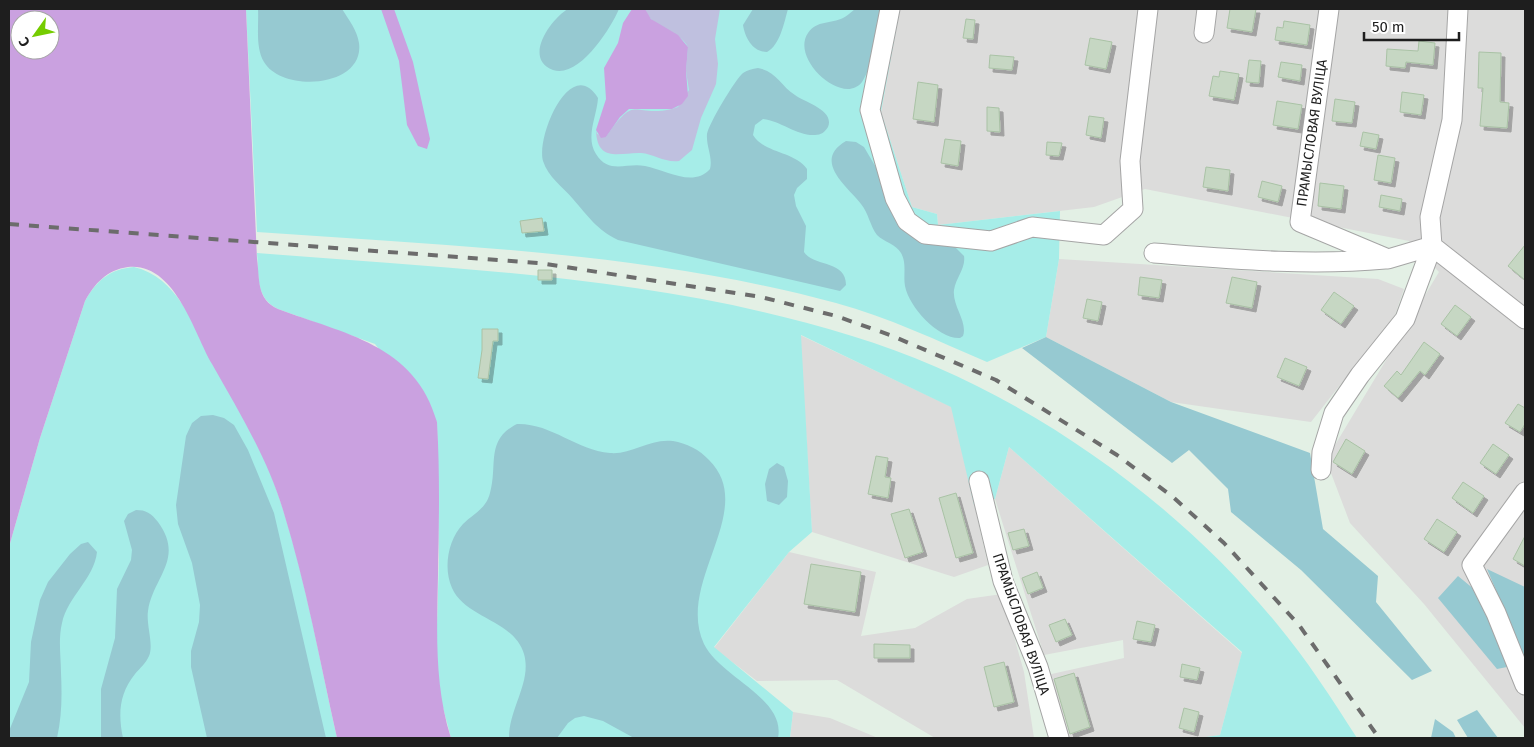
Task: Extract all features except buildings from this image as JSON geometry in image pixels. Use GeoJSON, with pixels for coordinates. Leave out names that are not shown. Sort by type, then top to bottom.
{"type":"FeatureCollection","features":[{"type":"Feature","properties":{"kind":"street"},"geometry":{"type":"LineString","coordinates":[[890,9],[870,110],[895,198],[907,221],[925,234],[991,241],[1032,227],[1104,235],[1133,209],[1130,161],[1148,9]]}},
{"type":"Feature","properties":{"kind":"street"},"geometry":{"type":"LineString","coordinates":[[1204,33],[1207,9]]}},
{"type":"Feature","properties":{"kind":"street","name":"ПРАМЫСЛОВАЯ ВУЛІЦА"},"geometry":{"type":"LineString","coordinates":[[1330,9],[1300,222],[1388,259]]}},
{"type":"Feature","properties":{"kind":"street"},"geometry":{"type":"LineString","coordinates":[[1321,470],[1322,452],[1334,413],[1405,319],[1432,246],[1430,217],[1452,120],[1458,9]]}},
{"type":"Feature","properties":{"kind":"street"},"geometry":{"type":"LineString","coordinates":[[1154,253],[1334,264],[1388,259],[1432,246]]}},
{"type":"Feature","properties":{"kind":"street"},"geometry":{"type":"LineString","coordinates":[[1432,246],[1525,319]]}},
{"type":"Feature","properties":{"kind":"street","name":"ПРАМЫСЛОВАЯ ВУЛІЦА"},"geometry":{"type":"LineString","coordinates":[[979,481],[1003,581],[1038,668],[1059,738]]}},
{"type":"Feature","properties":{"kind":"street"},"geometry":{"type":"LineString","coordinates":[[1525,492],[1472,565],[1496,614],[1525,685]]}},
{"type":"Feature","properties":{"kind":"shaded area"},"geometry":{"type":"Polygon","coordinates":[[[9,9],[246,9],[257,259],[262,294],[271,305],[278,309],[352,335],[394,359],[412,375],[427,396],[437,422],[439,460],[438,657],[442,698],[451,738],[337,738],[299,566],[276,490],[252,435],[205,351],[190,318],[170,287],[158,276],[144,268],[128,267],[108,274],[97,283],[85,301],[40,438],[9,547],[9,9]]]}},
{"type":"Feature","properties":{"kind":"shaded area"},"geometry":{"type":"Polygon","coordinates":[[[246,9],[900,9],[881,112],[912,207],[937,214],[938,225],[1060,211],[1059,259],[1046,337],[987,362],[875,315],[836,303],[694,272],[621,262],[476,247],[257,232],[246,9]]]}},
{"type":"Feature","properties":{"kind":"shaded area"},"geometry":{"type":"Polygon","coordinates":[[[258,9],[342,9],[358,38],[357,58],[349,69],[336,77],[320,81],[287,78],[273,72],[264,62],[259,50],[258,9]]]}},
{"type":"Feature","properties":{"kind":"shaded area"},"geometry":{"type":"Polygon","coordinates":[[[381,9],[394,9],[413,62],[430,139],[427,149],[418,146],[407,125],[399,61],[381,9]]]}},
{"type":"Feature","properties":{"kind":"shaded area"},"geometry":{"type":"Polygon","coordinates":[[[568,9],[619,9],[609,28],[583,60],[563,71],[553,70],[544,64],[540,57],[540,48],[548,29],[568,9]]]}},
{"type":"Feature","properties":{"kind":"shaded area"},"geometry":{"type":"Polygon","coordinates":[[[632,9],[645,9],[651,19],[678,35],[688,47],[686,71],[688,96],[682,104],[672,109],[629,109],[620,117],[606,137],[601,138],[596,130],[606,99],[604,68],[618,43],[623,23],[632,9]]]}},
{"type":"Feature","properties":{"kind":"shaded area"},"geometry":{"type":"Polygon","coordinates":[[[645,9],[720,9],[715,39],[718,64],[716,84],[701,118],[692,150],[679,161],[669,161],[641,153],[611,154],[605,152],[597,141],[596,130],[597,134],[606,137],[616,123],[630,111],[659,111],[678,107],[689,90],[686,71],[688,47],[678,36],[653,20],[645,9]]]}},
{"type":"Feature","properties":{"kind":"shaded area"},"geometry":{"type":"Polygon","coordinates":[[[753,9],[788,9],[778,39],[767,52],[754,47],[744,30],[743,25],[753,9]]]}},
{"type":"Feature","properties":{"kind":"shaded area"},"geometry":{"type":"Polygon","coordinates":[[[855,9],[886,9],[866,76],[862,82],[853,88],[843,89],[821,77],[812,67],[806,55],[804,44],[808,33],[816,26],[843,18],[855,9]]]}},
{"type":"Feature","properties":{"kind":"shaded area"},"geometry":{"type":"Polygon","coordinates":[[[900,9],[1525,9],[1525,728],[1424,604],[1350,523],[1326,460],[1439,272],[1409,241],[1145,189],[1094,207],[938,225],[937,214],[912,207],[881,112],[900,9]]]}},
{"type":"Feature","properties":{"kind":"shaded area"},"geometry":{"type":"Polygon","coordinates":[[[758,68],[769,72],[799,98],[818,107],[827,116],[829,121],[828,127],[824,132],[808,135],[776,122],[763,119],[755,125],[753,135],[765,146],[795,159],[807,169],[807,179],[797,188],[794,195],[796,206],[806,226],[804,252],[809,257],[841,271],[845,277],[846,285],[840,291],[618,240],[604,232],[593,222],[545,167],[542,149],[550,118],[567,92],[577,86],[588,87],[598,98],[592,141],[596,154],[601,160],[612,166],[645,166],[679,176],[696,177],[703,174],[710,169],[711,160],[707,134],[712,121],[739,77],[747,71],[758,68]]]}},
{"type":"Feature","properties":{"kind":"shaded area"},"geometry":{"type":"Polygon","coordinates":[[[846,141],[856,142],[864,147],[881,176],[887,191],[945,245],[955,247],[964,256],[964,265],[954,290],[955,302],[964,331],[963,336],[960,338],[951,337],[934,328],[918,312],[905,286],[904,261],[901,253],[896,247],[877,235],[864,208],[836,173],[832,165],[832,157],[836,149],[846,141]]]}},
{"type":"Feature","properties":{"kind":"shaded area"},"geometry":{"type":"Polygon","coordinates":[[[257,253],[483,270],[558,278],[706,300],[780,316],[852,336],[912,357],[972,383],[1029,414],[1085,450],[1138,489],[1188,531],[1235,576],[1277,624],[1329,694],[1357,738],[1199,738],[1220,735],[1242,652],[1009,447],[995,499],[974,505],[951,407],[801,335],[812,532],[789,552],[714,647],[793,712],[790,738],[451,738],[441,700],[436,657],[439,559],[437,422],[375,344],[278,309],[265,299],[258,277],[257,253]]]}},
{"type":"Feature","properties":{"kind":"shaded area"},"geometry":{"type":"Polygon","coordinates":[[[1059,259],[1378,279],[1404,289],[1395,315],[1311,422],[1171,402],[1046,337],[1059,259]]]}},
{"type":"Feature","properties":{"kind":"shaded area"},"geometry":{"type":"Polygon","coordinates":[[[134,267],[149,272],[162,281],[182,304],[245,420],[267,465],[284,511],[293,543],[337,738],[9,738],[9,547],[40,438],[85,301],[94,287],[105,277],[118,270],[134,267]]]}},
{"type":"Feature","properties":{"kind":"shaded area"},"geometry":{"type":"Polygon","coordinates":[[[800,335],[952,407],[988,565],[954,577],[812,532],[800,335]]]}},
{"type":"Feature","properties":{"kind":"shaded area"},"geometry":{"type":"Polygon","coordinates":[[[1046,337],[1171,402],[1310,453],[1323,529],[1378,576],[1376,602],[1432,671],[1412,680],[1301,570],[1231,512],[1228,489],[1189,450],[1172,463],[1022,348],[1046,337]]]}},
{"type":"Feature","properties":{"kind":"shaded area"},"geometry":{"type":"Polygon","coordinates":[[[213,415],[224,418],[234,425],[248,450],[274,513],[326,738],[207,738],[191,667],[191,651],[199,622],[200,605],[192,563],[178,524],[176,505],[186,436],[192,423],[201,416],[213,415]]]}},
{"type":"Feature","properties":{"kind":"shaded area"},"geometry":{"type":"Polygon","coordinates":[[[517,424],[541,428],[586,447],[610,453],[625,452],[656,442],[673,441],[683,443],[709,460],[722,480],[725,501],[722,524],[700,596],[698,620],[704,644],[712,656],[763,700],[772,711],[778,724],[778,738],[634,738],[603,721],[584,716],[575,718],[568,723],[557,738],[509,738],[512,716],[525,675],[526,664],[524,654],[519,643],[510,634],[458,598],[449,580],[448,554],[454,538],[463,524],[486,503],[492,483],[494,454],[497,445],[507,430],[517,424]]]}},
{"type":"Feature","properties":{"kind":"shaded area"},"geometry":{"type":"Polygon","coordinates":[[[1009,447],[1242,653],[1220,735],[1199,738],[1065,738],[1047,675],[1124,658],[1123,640],[1044,655],[995,499],[1009,447]]]}},
{"type":"Feature","properties":{"kind":"shaded area"},"geometry":{"type":"Polygon","coordinates":[[[777,463],[784,467],[788,481],[787,497],[779,505],[767,501],[765,484],[769,469],[777,463]]]}},
{"type":"Feature","properties":{"kind":"shaded area"},"geometry":{"type":"Polygon","coordinates":[[[136,510],[148,513],[158,522],[166,535],[169,547],[168,557],[148,611],[151,646],[149,656],[130,682],[121,704],[123,738],[101,738],[101,689],[115,638],[117,589],[131,560],[132,550],[124,521],[128,514],[136,510]]]}},
{"type":"Feature","properties":{"kind":"shaded area"},"geometry":{"type":"Polygon","coordinates":[[[88,542],[97,552],[95,562],[65,613],[61,629],[62,689],[57,738],[9,738],[9,731],[29,682],[31,642],[40,600],[48,582],[70,554],[81,544],[88,542]]]}},
{"type":"Feature","properties":{"kind":"shaded area"},"geometry":{"type":"Polygon","coordinates":[[[789,552],[876,572],[861,636],[915,628],[967,599],[1002,594],[1024,672],[1034,738],[935,738],[837,680],[757,681],[714,648],[789,552]]]}},
{"type":"Feature","properties":{"kind":"shaded area"},"geometry":{"type":"Polygon","coordinates":[[[1487,569],[1525,587],[1525,659],[1487,569]]]}},
{"type":"Feature","properties":{"kind":"shaded area"},"geometry":{"type":"Polygon","coordinates":[[[1458,576],[1475,590],[1512,666],[1497,669],[1438,598],[1458,576]]]}},
{"type":"Feature","properties":{"kind":"shaded area"},"geometry":{"type":"Polygon","coordinates":[[[1477,710],[1498,738],[1468,738],[1457,720],[1477,710]]]}},
{"type":"Feature","properties":{"kind":"shaded area"},"geometry":{"type":"Polygon","coordinates":[[[793,712],[830,718],[878,738],[790,738],[793,712]]]}},
{"type":"Feature","properties":{"kind":"shaded area"},"geometry":{"type":"Polygon","coordinates":[[[1435,719],[1453,732],[1456,738],[1431,738],[1435,719]]]}},
{"type":"Feature","properties":{"kind":"railway"},"geometry":{"type":"LineString","coordinates":[[9,224],[539,263],[761,297],[836,316],[890,335],[996,380],[1117,455],[1173,497],[1224,543],[1299,625],[1379,738]]}}]}
